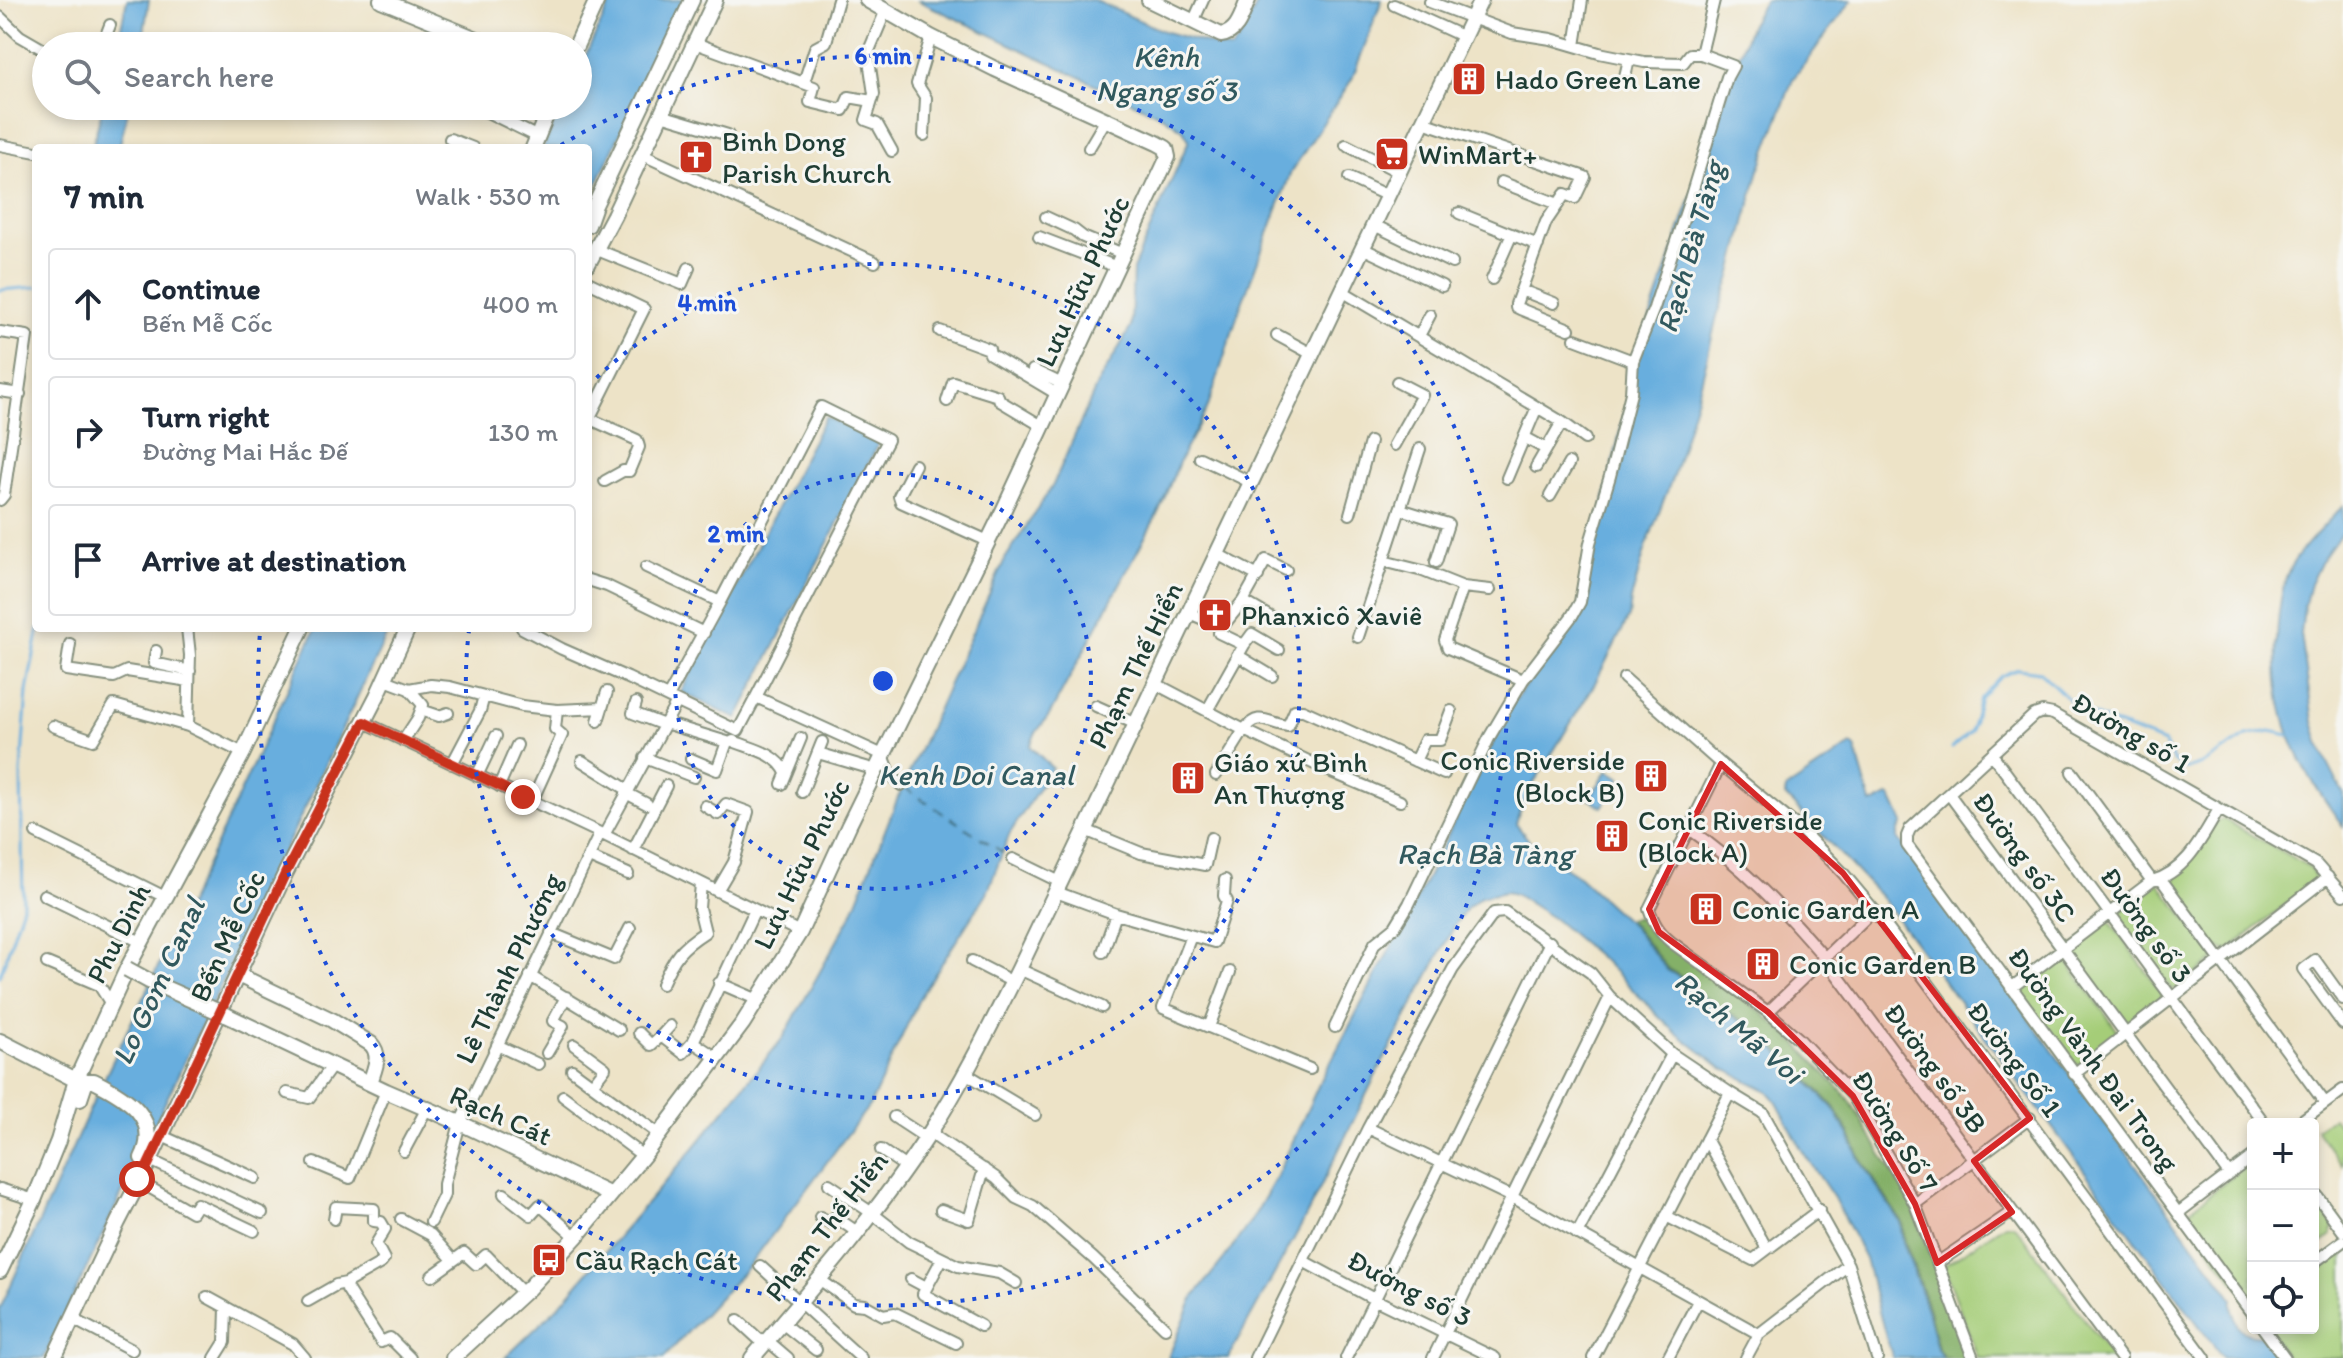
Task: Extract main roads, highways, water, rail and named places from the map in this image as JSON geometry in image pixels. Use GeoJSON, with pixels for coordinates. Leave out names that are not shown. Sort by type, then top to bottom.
{"type":"FeatureCollection","features":[{"type":"Feature","properties":{"kind":"water"},"geometry":{"type":"Polygon","coordinates":[[[127,0],[149,0],[144,32],[120,32],[127,0]]]}},
{"type":"Feature","properties":{"kind":"water"},"geometry":{"type":"Polygon","coordinates":[[[612,0],[683,0],[592,193],[592,144],[545,144],[556,120],[592,120],[592,42],[612,0]]]}},
{"type":"Feature","properties":{"kind":"water","name":"Kenh Doi Canal"},"geometry":{"type":"Polygon","coordinates":[[[917,0],[1094,0],[1163,31],[1231,50],[1259,0],[1382,0],[1352,79],[1291,172],[1239,311],[1208,407],[1182,455],[1159,511],[1050,714],[1035,734],[1030,746],[1052,768],[1010,833],[987,893],[920,997],[871,1103],[751,1263],[664,1358],[505,1358],[558,1307],[783,1038],[852,914],[897,800],[1005,559],[1053,485],[1097,385],[1131,327],[1133,269],[1189,140],[1183,130],[1164,117],[917,0]]]}},
{"type":"Feature","properties":{"kind":"water","name":"Rạch Bà Tàng"},"geometry":{"type":"Polygon","coordinates":[[[1765,0],[1852,0],[1793,79],[1758,173],[1701,383],[1674,473],[1646,547],[1629,617],[1594,685],[1529,791],[1516,824],[1535,848],[1577,875],[1631,925],[1667,970],[1684,980],[1689,989],[1739,1020],[1770,1044],[1833,1108],[1859,1159],[1900,1222],[1903,1242],[1942,1358],[1893,1358],[1865,1259],[1834,1198],[1768,1091],[1722,1068],[1675,1032],[1604,961],[1554,919],[1515,894],[1505,892],[1481,897],[1468,907],[1456,923],[1302,1224],[1228,1358],[1168,1358],[1194,1296],[1253,1218],[1277,1176],[1319,1084],[1419,894],[1510,708],[1547,653],[1567,632],[1580,609],[1637,357],[1731,78],[1750,26],[1765,0]]]}},
{"type":"Feature","properties":{"kind":"water"},"geometry":{"type":"Polygon","coordinates":[[[99,120],[126,120],[120,144],[93,144],[99,120]]]}},
{"type":"Feature","properties":{"kind":"water"},"geometry":{"type":"Polygon","coordinates":[[[825,417],[880,441],[737,719],[681,692],[825,417]]]}},
{"type":"Feature","properties":{"kind":"water"},"geometry":{"type":"Polygon","coordinates":[[[2343,506],[2343,531],[2320,563],[2310,584],[2301,634],[2313,722],[2322,752],[2343,793],[2343,826],[2313,782],[2291,739],[2279,693],[2277,639],[2288,572],[2305,547],[2343,506]]]}},
{"type":"Feature","properties":{"kind":"water","name":"Lo Gom Canal"},"geometry":{"type":"Polygon","coordinates":[[[314,632],[388,632],[44,1358],[0,1358],[0,1309],[95,1098],[314,632]]]}},
{"type":"Feature","properties":{"kind":"water"},"geometry":{"type":"Polygon","coordinates":[[[1851,745],[1855,747],[1871,803],[1891,797],[1903,823],[1898,838],[2233,1299],[2237,1324],[2247,1334],[2261,1336],[2277,1358],[2223,1358],[1882,898],[1785,796],[1786,789],[1851,745]]]}},
{"type":"Feature","properties":{"kind":"water"},"geometry":{"type":"Polygon","coordinates":[[[1608,770],[1621,778],[1602,807],[1589,799],[1608,770]]]}},
{"type":"Feature","properties":{"kind":"waterway"},"geometry":{"type":"LineString","coordinates":[[0,290],[32,287]]}},
{"type":"Feature","properties":{"kind":"waterway","name":"Rạch Cát"},"geometry":{"type":"LineString","coordinates":[[0,976],[23,906],[21,772],[27,691],[38,632]]}},
{"type":"Feature","properties":{"kind":"waterway"},"geometry":{"type":"LineString","coordinates":[[1952,748],[1971,731],[1980,698],[2001,676],[2018,669],[2040,672],[2080,710],[2164,743],[2174,762],[2187,769],[2205,763],[2247,736],[2270,731],[2289,735]]}},
{"type":"Feature","properties":{"kind":"place","name":"Hado Green Lane"},"geometry":{"type":"Point","coordinates":[1469,79]}},
{"type":"Feature","properties":{"kind":"place","name":"WinMart+"},"geometry":{"type":"Point","coordinates":[1392,154]}},
{"type":"Feature","properties":{"kind":"place","name":"Binh Dong Parish Church"},"geometry":{"type":"Point","coordinates":[696,157]}},
{"type":"Feature","properties":{"kind":"place","name":"Phanxicô Xaviê"},"geometry":{"type":"Point","coordinates":[1215,615]}},
{"type":"Feature","properties":{"kind":"place","name":"Conic Riverside (Block B)"},"geometry":{"type":"Point","coordinates":[1651,776]}},
{"type":"Feature","properties":{"kind":"place","name":"Giáo xứ Bình An Thượng"},"geometry":{"type":"Point","coordinates":[1188,778]}},
{"type":"Feature","properties":{"kind":"place","name":"Conic Riverside (Block A)"},"geometry":{"type":"Point","coordinates":[1612,836]}},
{"type":"Feature","properties":{"kind":"place","name":"Conic Garden A"},"geometry":{"type":"Point","coordinates":[1706,909]}},
{"type":"Feature","properties":{"kind":"place","name":"Conic Garden B"},"geometry":{"type":"Point","coordinates":[1763,964]}},
{"type":"Feature","properties":{"kind":"place","name":"Cầu Rạch Cát"},"geometry":{"type":"Point","coordinates":[549,1260]}},
{"type":"Feature","properties":{"kind":"water label","name":"Kênh Ngang số 3"},"geometry":{"type":"Point","coordinates":[1166,73]}},
{"type":"Feature","properties":{"kind":"water label","name":"Rạch Mã Voi"},"geometry":{"type":"Point","coordinates":[1739,1027]}}]}
